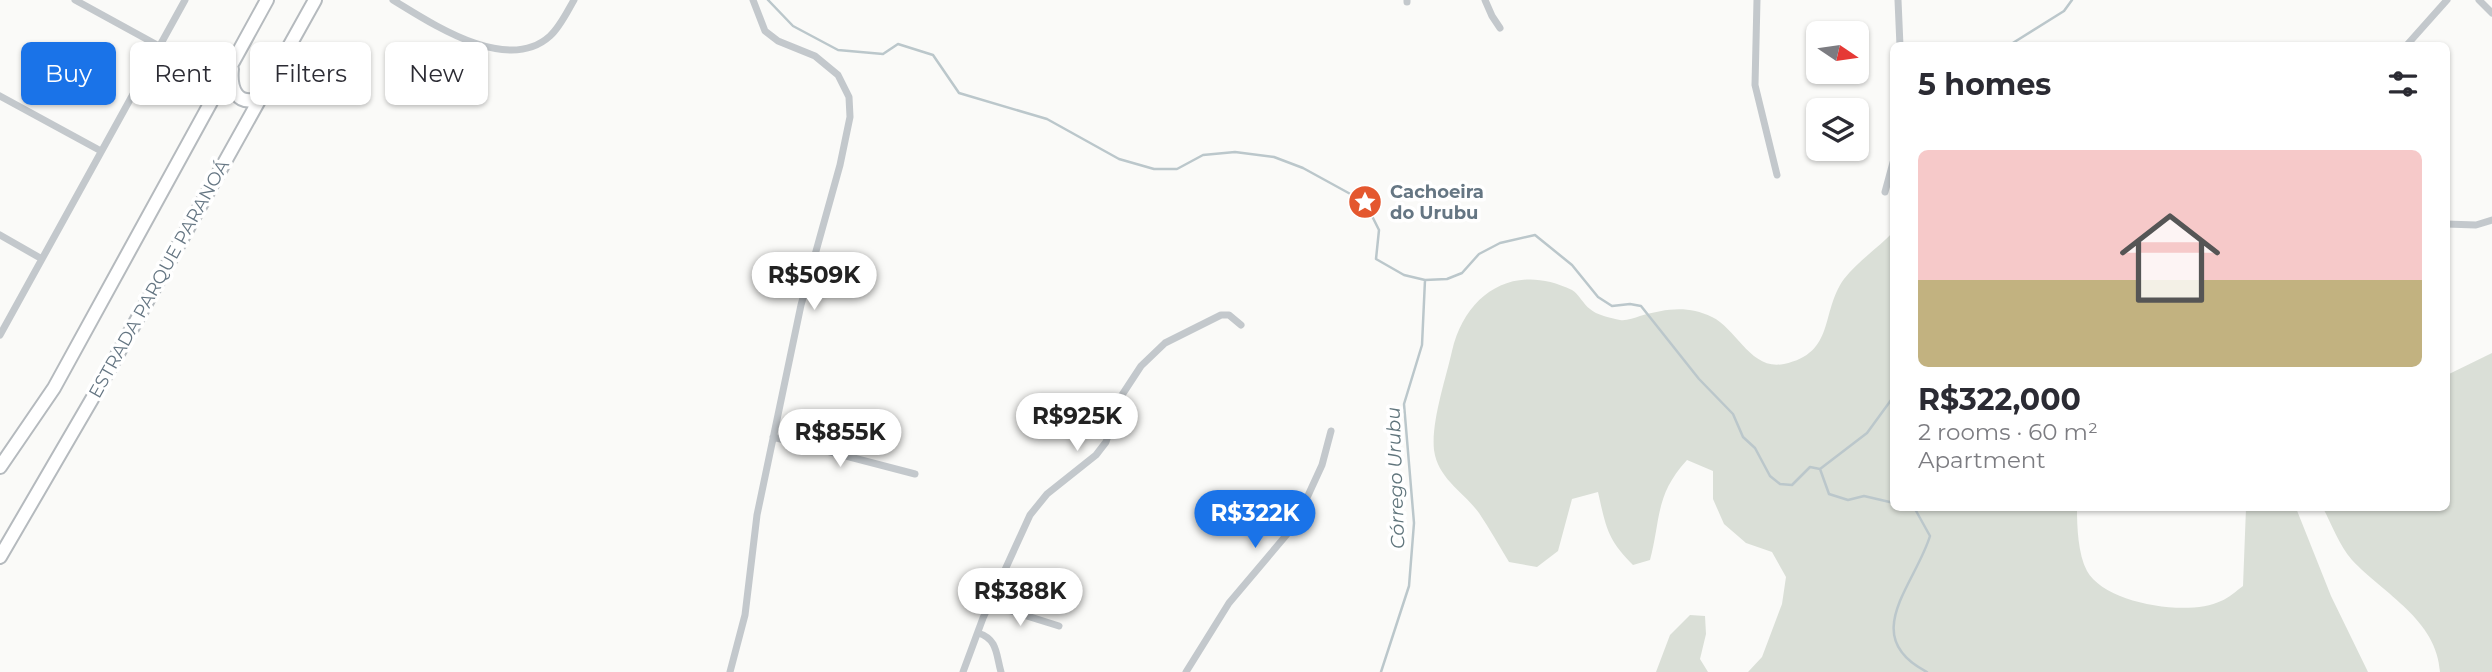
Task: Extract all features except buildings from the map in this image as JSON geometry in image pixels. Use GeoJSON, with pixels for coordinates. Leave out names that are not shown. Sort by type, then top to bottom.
{"type":"FeatureCollection","features":[{"type":"Feature","properties":{"kind":"main road"},"geometry":{"type":"LineString","coordinates":[[236,58],[267,0]]}},
{"type":"Feature","properties":{"kind":"main road","name":"ESTRADA PARQUE PARANOÁ"},"geometry":{"type":"LineString","coordinates":[[291,42],[315,0]]}},
{"type":"Feature","properties":{"kind":"main road"},"geometry":{"type":"LineString","coordinates":[[0,467],[54,388],[210,105]]}},
{"type":"Feature","properties":{"kind":"main road","name":"ESTRADA PARQUE PARANOÁ"},"geometry":{"type":"LineString","coordinates":[[0,557],[91,402],[256,105]]}},
{"type":"Feature","properties":{"kind":"street"},"geometry":{"type":"LineString","coordinates":[[75,0],[152,42]]}},
{"type":"Feature","properties":{"kind":"street"},"geometry":{"type":"LineString","coordinates":[[161,42],[185,0]]}},
{"type":"Feature","properties":{"kind":"street"},"geometry":{"type":"LineString","coordinates":[[393,0],[461,38],[480,46],[502,49],[533,47],[549,37],[574,0]]}},
{"type":"Feature","properties":{"kind":"street"},"geometry":{"type":"LineString","coordinates":[[730,672],[745,615],[758,515],[809,271],[848,129],[849,97],[846,86],[828,66],[765,31],[753,0]]}},
{"type":"Feature","properties":{"kind":"street"},"geometry":{"type":"LineString","coordinates":[[1485,0],[1500,27]]}},
{"type":"Feature","properties":{"kind":"street"},"geometry":{"type":"LineString","coordinates":[[1757,0],[1755,85],[1777,175]]}},
{"type":"Feature","properties":{"kind":"street"},"geometry":{"type":"LineString","coordinates":[[1898,0],[1900,42]]}},
{"type":"Feature","properties":{"kind":"street"},"geometry":{"type":"LineString","coordinates":[[2410,42],[2447,0]]}},
{"type":"Feature","properties":{"kind":"street"},"geometry":{"type":"LineString","coordinates":[[2479,0],[2492,13]]}},
{"type":"Feature","properties":{"kind":"street"},"geometry":{"type":"LineString","coordinates":[[0,96],[101,152]]}},
{"type":"Feature","properties":{"kind":"street"},"geometry":{"type":"LineString","coordinates":[[0,335],[130,99]]}},
{"type":"Feature","properties":{"kind":"street"},"geometry":{"type":"LineString","coordinates":[[1885,192],[1890,174]]}},
{"type":"Feature","properties":{"kind":"street"},"geometry":{"type":"LineString","coordinates":[[2450,224],[2476,225],[2492,220]]}},
{"type":"Feature","properties":{"kind":"street"},"geometry":{"type":"LineString","coordinates":[[0,235],[42,259]]}},
{"type":"Feature","properties":{"kind":"street"},"geometry":{"type":"LineString","coordinates":[[963,672],[989,604],[1030,515],[1047,494],[1096,455],[1105,442],[1121,398],[1141,366],[1165,342],[1221,315],[1229,315],[1241,325]]}},
{"type":"Feature","properties":{"kind":"street"},"geometry":{"type":"LineString","coordinates":[[1186,672],[1229,603],[1294,526],[1322,465],[1331,431]]}},
{"type":"Feature","properties":{"kind":"street"},"geometry":{"type":"LineString","coordinates":[[773,437],[915,474]]}},
{"type":"Feature","properties":{"kind":"street"},"geometry":{"type":"LineString","coordinates":[[989,604],[1059,626]]}},
{"type":"Feature","properties":{"kind":"street"},"geometry":{"type":"LineString","coordinates":[[978,633],[986,635],[995,645],[1001,672]]}},
{"type":"Feature","properties":{"kind":"shaded area"},"geometry":{"type":"Polygon","coordinates":[[[1890,235],[1890,511],[2077,511],[2082,557],[2087,571],[2097,582],[2111,592],[2129,599],[2189,608],[2221,601],[2243,586],[2246,511],[2297,511],[2331,596],[2368,672],[1748,672],[1762,657],[1782,604],[1786,577],[1772,552],[1746,543],[1724,524],[1713,499],[1713,471],[1687,460],[1669,484],[1661,507],[1650,560],[1633,565],[1618,548],[1606,524],[1598,492],[1572,499],[1558,551],[1537,567],[1509,562],[1479,513],[1440,469],[1434,450],[1435,427],[1452,351],[1459,330],[1469,313],[1481,298],[1496,288],[1513,281],[1531,279],[1551,282],[1572,290],[1596,313],[1620,320],[1668,310],[1703,313],[1721,323],[1762,361],[1784,364],[1801,359],[1820,341],[1837,292],[1855,267],[1890,235]]]}},
{"type":"Feature","properties":{"kind":"shaded area"},"geometry":{"type":"Polygon","coordinates":[[[2492,353],[2492,672],[2440,672],[2437,654],[2419,623],[2352,560],[2324,511],[2450,511],[2450,374],[2492,353]]]}},
{"type":"Feature","properties":{"kind":"shaded area"},"geometry":{"type":"Polygon","coordinates":[[[1690,615],[1705,616],[1706,634],[1700,659],[1708,672],[1656,672],[1670,635],[1690,615]]]}},
{"type":"Feature","properties":{"kind":"waterway","name":"Córrego Urubu"},"geometry":{"type":"LineString","coordinates":[[768,0],[793,26],[838,50],[883,54],[898,44],[933,55],[959,93],[1047,119],[1119,159],[1154,169],[1177,169],[1203,155],[1235,152],[1274,157],[1303,168],[1365,202],[1379,230],[1376,259],[1404,275],[1425,280],[1447,279],[1462,273],[1479,254],[1500,243],[1535,235],[1572,265],[1598,297],[1612,306],[1641,306],[1699,379],[1733,414],[1743,437],[1755,448],[1770,476],[1780,484],[1792,485],[1810,467],[1820,469],[1829,494],[1848,500],[1864,496],[1890,502]]}},
{"type":"Feature","properties":{"kind":"waterway","name":"Córrego Urubu"},"geometry":{"type":"LineString","coordinates":[[2014,42],[2064,11],[2072,0]]}},
{"type":"Feature","properties":{"kind":"waterway","name":"Córrego Urubu"},"geometry":{"type":"LineString","coordinates":[[1381,672],[1409,586],[1414,523],[1404,404],[1422,345],[1425,280]]}},
{"type":"Feature","properties":{"kind":"waterway","name":"Córrego Urubu"},"geometry":{"type":"LineString","coordinates":[[1820,469],[1867,433],[1890,401]]}},
{"type":"Feature","properties":{"kind":"waterway","name":"Córrego Urubu"},"geometry":{"type":"LineString","coordinates":[[1916,511],[1930,536],[1904,591],[1894,627],[1896,643],[1907,658],[1927,672]]}},
{"type":"Feature","properties":{"kind":"place","name":"Cachoeira do Urubu"},"geometry":{"type":"Point","coordinates":[1365,202]}}]}
